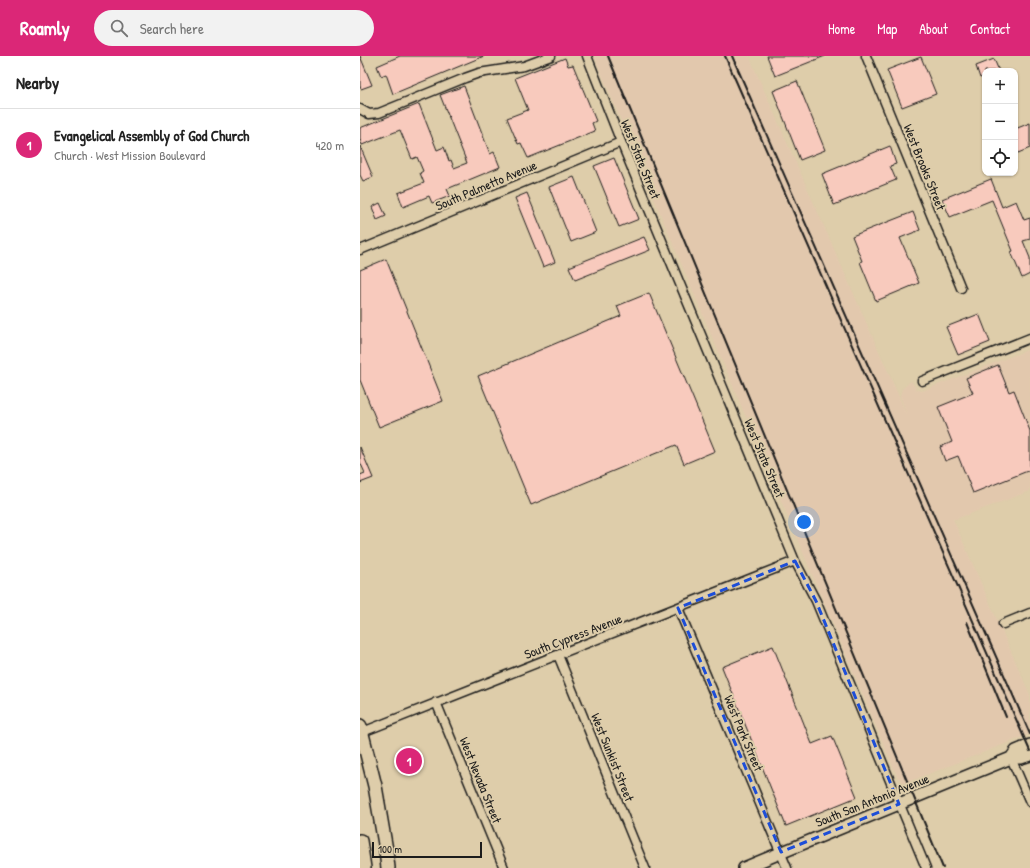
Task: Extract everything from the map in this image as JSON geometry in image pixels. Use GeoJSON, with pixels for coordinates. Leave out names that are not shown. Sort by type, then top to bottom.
{"type":"FeatureCollection","features":[{"type":"Feature","properties":{"kind":"main road"},"geometry":{"type":"LineString","coordinates":[[361,730],[375,786],[388,868]]}},
{"type":"Feature","properties":{"kind":"main road"},"geometry":{"type":"LineString","coordinates":[[360,841],[364,868]]}},
{"type":"Feature","properties":{"kind":"street"},"geometry":{"type":"LineString","coordinates":[[360,109],[369,114],[379,113],[479,73],[524,66],[551,56]]}},
{"type":"Feature","properties":{"kind":"street","name":"West State Street"},"geometry":{"type":"LineString","coordinates":[[587,56],[621,142],[795,562],[816,601],[926,868]]}},
{"type":"Feature","properties":{"kind":"street","name":"West Brooks Street"},"geometry":{"type":"LineString","coordinates":[[866,56],[961,288]]}},
{"type":"Feature","properties":{"kind":"street","name":"South Palmetto Avenue"},"geometry":{"type":"LineString","coordinates":[[360,250],[621,142]]}},
{"type":"Feature","properties":{"kind":"street"},"geometry":{"type":"LineString","coordinates":[[922,381],[1030,338]]}},
{"type":"Feature","properties":{"kind":"street","name":"South Cypress Avenue"},"geometry":{"type":"LineString","coordinates":[[361,730],[795,562]]}},
{"type":"Feature","properties":{"kind":"street","name":"West Park Street"},"geometry":{"type":"LineString","coordinates":[[678,608],[787,868]]}},
{"type":"Feature","properties":{"kind":"street"},"geometry":{"type":"LineString","coordinates":[[1003,624],[1030,613]]}},
{"type":"Feature","properties":{"kind":"street","name":"West Sunkist Street"},"geometry":{"type":"LineString","coordinates":[[558,655],[645,868]]}},
{"type":"Feature","properties":{"kind":"street","name":"West Nevada Street"},"geometry":{"type":"LineString","coordinates":[[436,702],[504,868]]}},
{"type":"Feature","properties":{"kind":"street","name":"South San Antonio Avenue"},"geometry":{"type":"LineString","coordinates":[[1011,758],[1016,751],[1030,745]]}},
{"type":"Feature","properties":{"kind":"street","name":"South San Antonio Avenue"},"geometry":{"type":"LineString","coordinates":[[744,868],[1011,758],[1021,758],[1030,755]]}},
{"type":"Feature","properties":{"kind":"street"},"geometry":{"type":"LineString","coordinates":[[1011,758],[1030,802]]}},
{"type":"Feature","properties":{"kind":"highlighted area"},"geometry":{"type":"Polygon","coordinates":[[[795,561],[816,601],[899,804],[781,852],[678,608],[795,561]]]}},
{"type":"Feature","properties":{"kind":"shaded area"},"geometry":{"type":"Polygon","coordinates":[[[594,56],[749,56],[907,415],[900,396],[902,389],[911,381],[917,390],[922,391],[1030,349],[1030,491],[953,519],[1030,695],[1030,734],[903,784],[897,776],[594,56]]]}},
{"type":"Feature","properties":{"kind":"building"},"geometry":{"type":"Polygon","coordinates":[[[360,56],[372,85],[361,89],[360,86],[360,56]]]}},
{"type":"Feature","properties":{"kind":"building"},"geometry":{"type":"Polygon","coordinates":[[[400,56],[484,56],[393,94],[386,74],[381,76],[377,66],[400,56]]]}},
{"type":"Feature","properties":{"kind":"building"},"geometry":{"type":"Polygon","coordinates":[[[767,56],[825,56],[775,76],[767,56]]]}},
{"type":"Feature","properties":{"kind":"building"},"geometry":{"type":"Polygon","coordinates":[[[921,57],[936,94],[902,107],[887,70],[921,57]]]}},
{"type":"Feature","properties":{"kind":"building"},"geometry":{"type":"Polygon","coordinates":[[[565,58],[568,66],[573,65],[596,121],[592,123],[595,131],[528,158],[521,143],[518,144],[507,118],[528,110],[515,78],[565,58]]]}},
{"type":"Feature","properties":{"kind":"building"},"geometry":{"type":"Polygon","coordinates":[[[994,59],[998,68],[982,68],[982,77],[980,78],[976,66],[994,59]]]}},
{"type":"Feature","properties":{"kind":"building"},"geometry":{"type":"Polygon","coordinates":[[[797,81],[825,150],[800,160],[773,91],[797,81]]]}},
{"type":"Feature","properties":{"kind":"building"},"geometry":{"type":"Polygon","coordinates":[[[464,86],[490,154],[494,152],[500,167],[447,189],[450,196],[432,203],[429,196],[403,207],[398,193],[424,183],[420,173],[423,171],[417,157],[412,159],[400,130],[362,145],[360,139],[360,128],[419,104],[437,150],[444,147],[449,161],[451,160],[454,168],[467,163],[440,95],[464,86]]]}},
{"type":"Feature","properties":{"kind":"building"},"geometry":{"type":"Polygon","coordinates":[[[1030,123],[1030,148],[1018,153],[1018,140],[1018,128],[1030,123]]]}},
{"type":"Feature","properties":{"kind":"building"},"geometry":{"type":"Polygon","coordinates":[[[360,146],[373,177],[363,181],[360,175],[360,146]]]}},
{"type":"Feature","properties":{"kind":"building"},"geometry":{"type":"Polygon","coordinates":[[[890,146],[896,164],[890,166],[896,180],[834,205],[822,174],[890,146]]]}},
{"type":"Feature","properties":{"kind":"building"},"geometry":{"type":"Polygon","coordinates":[[[614,158],[639,219],[619,227],[594,166],[614,158]]]}},
{"type":"Feature","properties":{"kind":"building"},"geometry":{"type":"Polygon","coordinates":[[[574,177],[596,232],[571,242],[549,187],[574,177]]]}},
{"type":"Feature","properties":{"kind":"building"},"geometry":{"type":"Polygon","coordinates":[[[991,179],[1002,207],[1016,201],[1024,220],[1030,218],[1030,239],[1023,241],[1030,258],[1030,274],[1022,278],[1011,252],[1013,251],[992,200],[950,217],[942,199],[991,179]]]}},
{"type":"Feature","properties":{"kind":"building"},"geometry":{"type":"Polygon","coordinates":[[[527,193],[555,262],[543,267],[515,198],[527,193]]]}},
{"type":"Feature","properties":{"kind":"building"},"geometry":{"type":"Polygon","coordinates":[[[380,203],[386,216],[377,220],[372,207],[380,203]]]}},
{"type":"Feature","properties":{"kind":"building"},"geometry":{"type":"Polygon","coordinates":[[[913,212],[920,230],[900,238],[919,283],[876,301],[860,262],[862,261],[852,236],[913,212]]]}},
{"type":"Feature","properties":{"kind":"building"},"geometry":{"type":"Polygon","coordinates":[[[644,237],[650,250],[575,280],[569,267],[644,237]]]}},
{"type":"Feature","properties":{"kind":"building"},"geometry":{"type":"Polygon","coordinates":[[[386,259],[443,401],[379,427],[360,380],[360,270],[386,259]]]}},
{"type":"Feature","properties":{"kind":"building"},"geometry":{"type":"Polygon","coordinates":[[[649,293],[715,451],[684,464],[676,445],[531,505],[478,376],[621,316],[617,306],[649,293]]]}},
{"type":"Feature","properties":{"kind":"building"},"geometry":{"type":"Polygon","coordinates":[[[979,314],[990,342],[958,355],[946,327],[979,314]]]}},
{"type":"Feature","properties":{"kind":"building"},"geometry":{"type":"Polygon","coordinates":[[[998,365],[1009,392],[1014,390],[1030,431],[1030,470],[973,493],[958,456],[945,461],[940,447],[952,442],[938,407],[973,393],[966,378],[998,365]]]}},
{"type":"Feature","properties":{"kind":"building"},"geometry":{"type":"Polygon","coordinates":[[[360,447],[373,478],[360,483],[360,475],[365,473],[360,462],[360,447]]]}},
{"type":"Feature","properties":{"kind":"building"},"geometry":{"type":"Polygon","coordinates":[[[773,646],[812,744],[832,736],[857,797],[786,826],[722,667],[773,646]]]}},
{"type":"Feature","properties":{"kind":"railway"},"geometry":{"type":"LineString","coordinates":[[608,56],[943,868]]}},
{"type":"Feature","properties":{"kind":"railway"},"geometry":{"type":"LineString","coordinates":[[725,56],[1030,751]]}},
{"type":"Feature","properties":{"kind":"railway"},"geometry":{"type":"LineString","coordinates":[[732,56],[1030,734]]}},
{"type":"Feature","properties":{"kind":"railway"},"geometry":{"type":"LineString","coordinates":[[967,622],[1006,717]]}},
{"type":"Feature","properties":{"kind":"place","name":"Evangelical Assembly of God Church"},"geometry":{"type":"Point","coordinates":[409,761]}}]}
